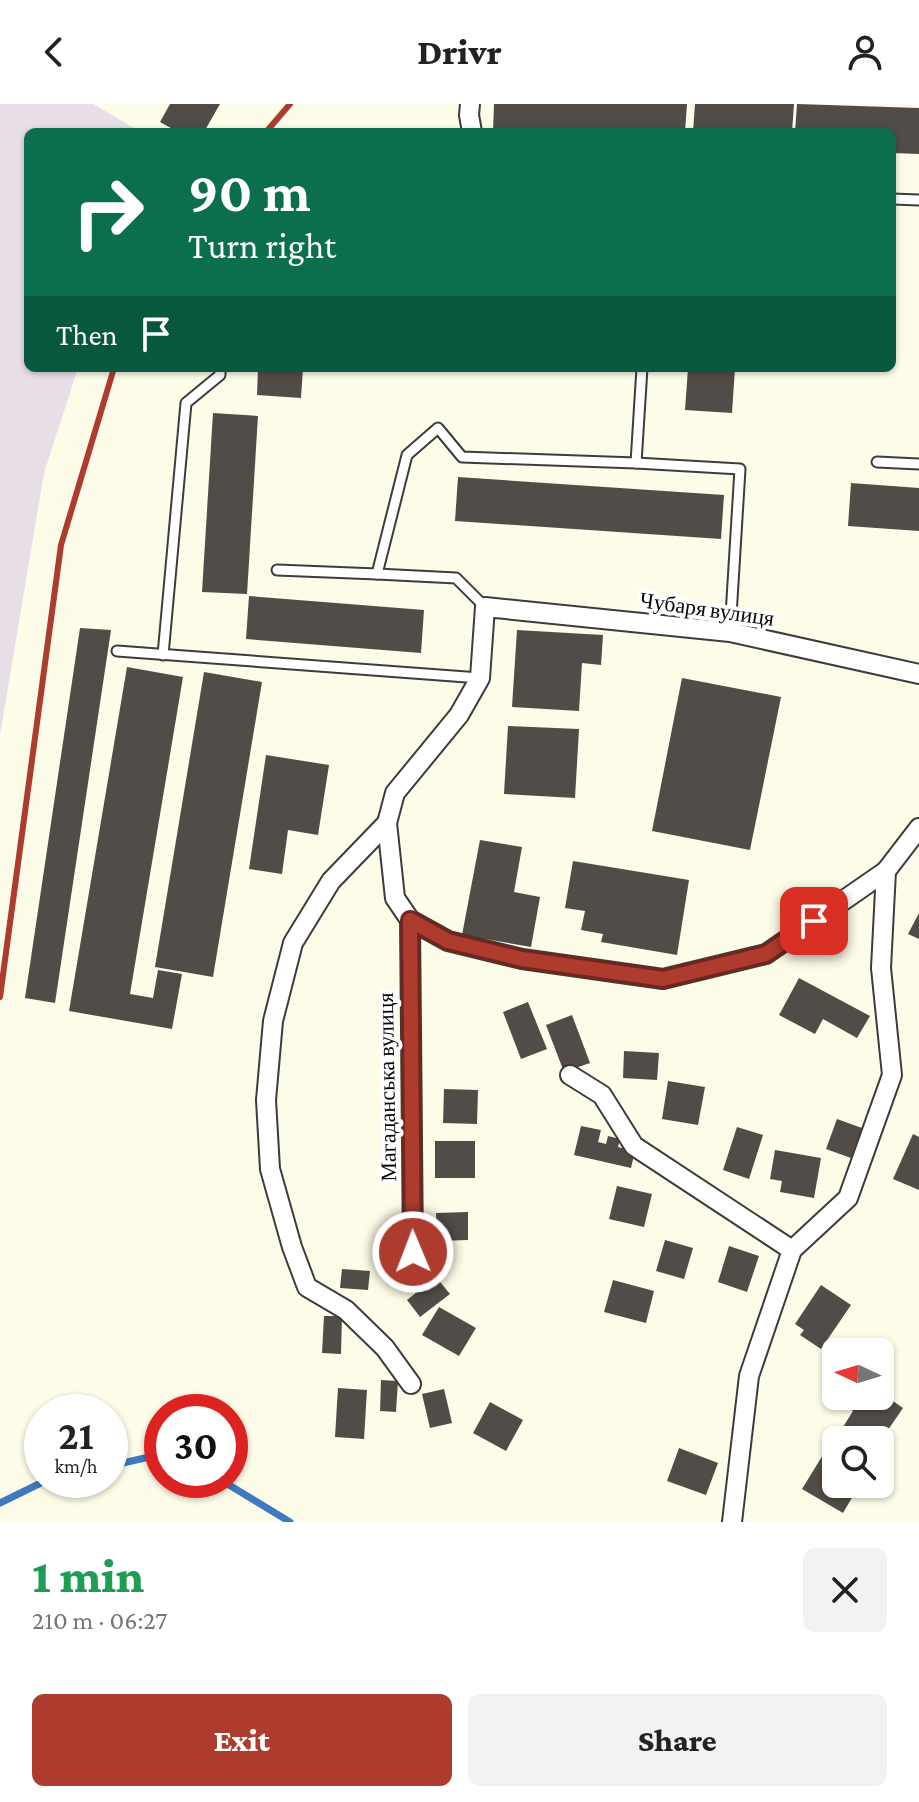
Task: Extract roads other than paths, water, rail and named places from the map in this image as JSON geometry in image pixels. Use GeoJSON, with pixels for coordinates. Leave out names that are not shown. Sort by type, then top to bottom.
{"type":"FeatureCollection","features":[{"type":"Feature","properties":{"kind":"street"},"geometry":{"type":"LineString","coordinates":[[470,104],[472,128]]}},
{"type":"Feature","properties":{"kind":"street"},"geometry":{"type":"LineString","coordinates":[[485,607],[480,678],[459,715],[395,793],[387,823],[395,898],[410,920],[448,941],[508,956],[663,979],[766,954],[886,871],[919,828]]}},
{"type":"Feature","properties":{"kind":"street","name":"Чубаря вулиця"},"geometry":{"type":"LineString","coordinates":[[485,607],[730,632],[919,674]]}},
{"type":"Feature","properties":{"kind":"street"},"geometry":{"type":"LineString","coordinates":[[387,823],[331,881],[293,943],[273,1021],[266,1100],[270,1169],[307,1287],[346,1310],[385,1348],[411,1384]]}},
{"type":"Feature","properties":{"kind":"street"},"geometry":{"type":"LineString","coordinates":[[732,1522],[749,1376],[792,1250],[848,1198],[892,1075],[881,968],[886,871]]}},
{"type":"Feature","properties":{"kind":"street","name":"Магаданська вулиця"},"geometry":{"type":"LineString","coordinates":[[410,920],[413,1252]]}},
{"type":"Feature","properties":{"kind":"street"},"geometry":{"type":"LineString","coordinates":[[570,1075],[602,1095],[634,1146],[792,1250]]}},
{"type":"Feature","properties":{"kind":"lane"},"geometry":{"type":"LineString","coordinates":[[896,199],[919,200]]}},
{"type":"Feature","properties":{"kind":"lane"},"geometry":{"type":"LineString","coordinates":[[163,655],[186,403],[220,372]]}},
{"type":"Feature","properties":{"kind":"lane"},"geometry":{"type":"LineString","coordinates":[[636,463],[642,372]]}},
{"type":"Feature","properties":{"kind":"lane"},"geometry":{"type":"LineString","coordinates":[[377,574],[407,455],[438,428],[462,457],[740,469],[730,632]]}},
{"type":"Feature","properties":{"kind":"lane"},"geometry":{"type":"LineString","coordinates":[[877,462],[919,464]]}},
{"type":"Feature","properties":{"kind":"lane"},"geometry":{"type":"LineString","coordinates":[[277,570],[456,578],[485,607]]}},
{"type":"Feature","properties":{"kind":"lane"},"geometry":{"type":"LineString","coordinates":[[117,651],[480,678]]}},
{"type":"Feature","properties":{"kind":"waterway"},"geometry":{"type":"LineString","coordinates":[[128,1462],[144,1458]]}},
{"type":"Feature","properties":{"kind":"waterway"},"geometry":{"type":"LineString","coordinates":[[0,1503],[24,1491]]}},
{"type":"Feature","properties":{"kind":"waterway"},"geometry":{"type":"LineString","coordinates":[[248,1496],[290,1522]]}},
{"type":"Feature","properties":{"kind":"railway"},"geometry":{"type":"LineString","coordinates":[[269,128],[290,104]]}},
{"type":"Feature","properties":{"kind":"railway"},"geometry":{"type":"LineString","coordinates":[[0,997],[61,545],[113,372]]}}]}
